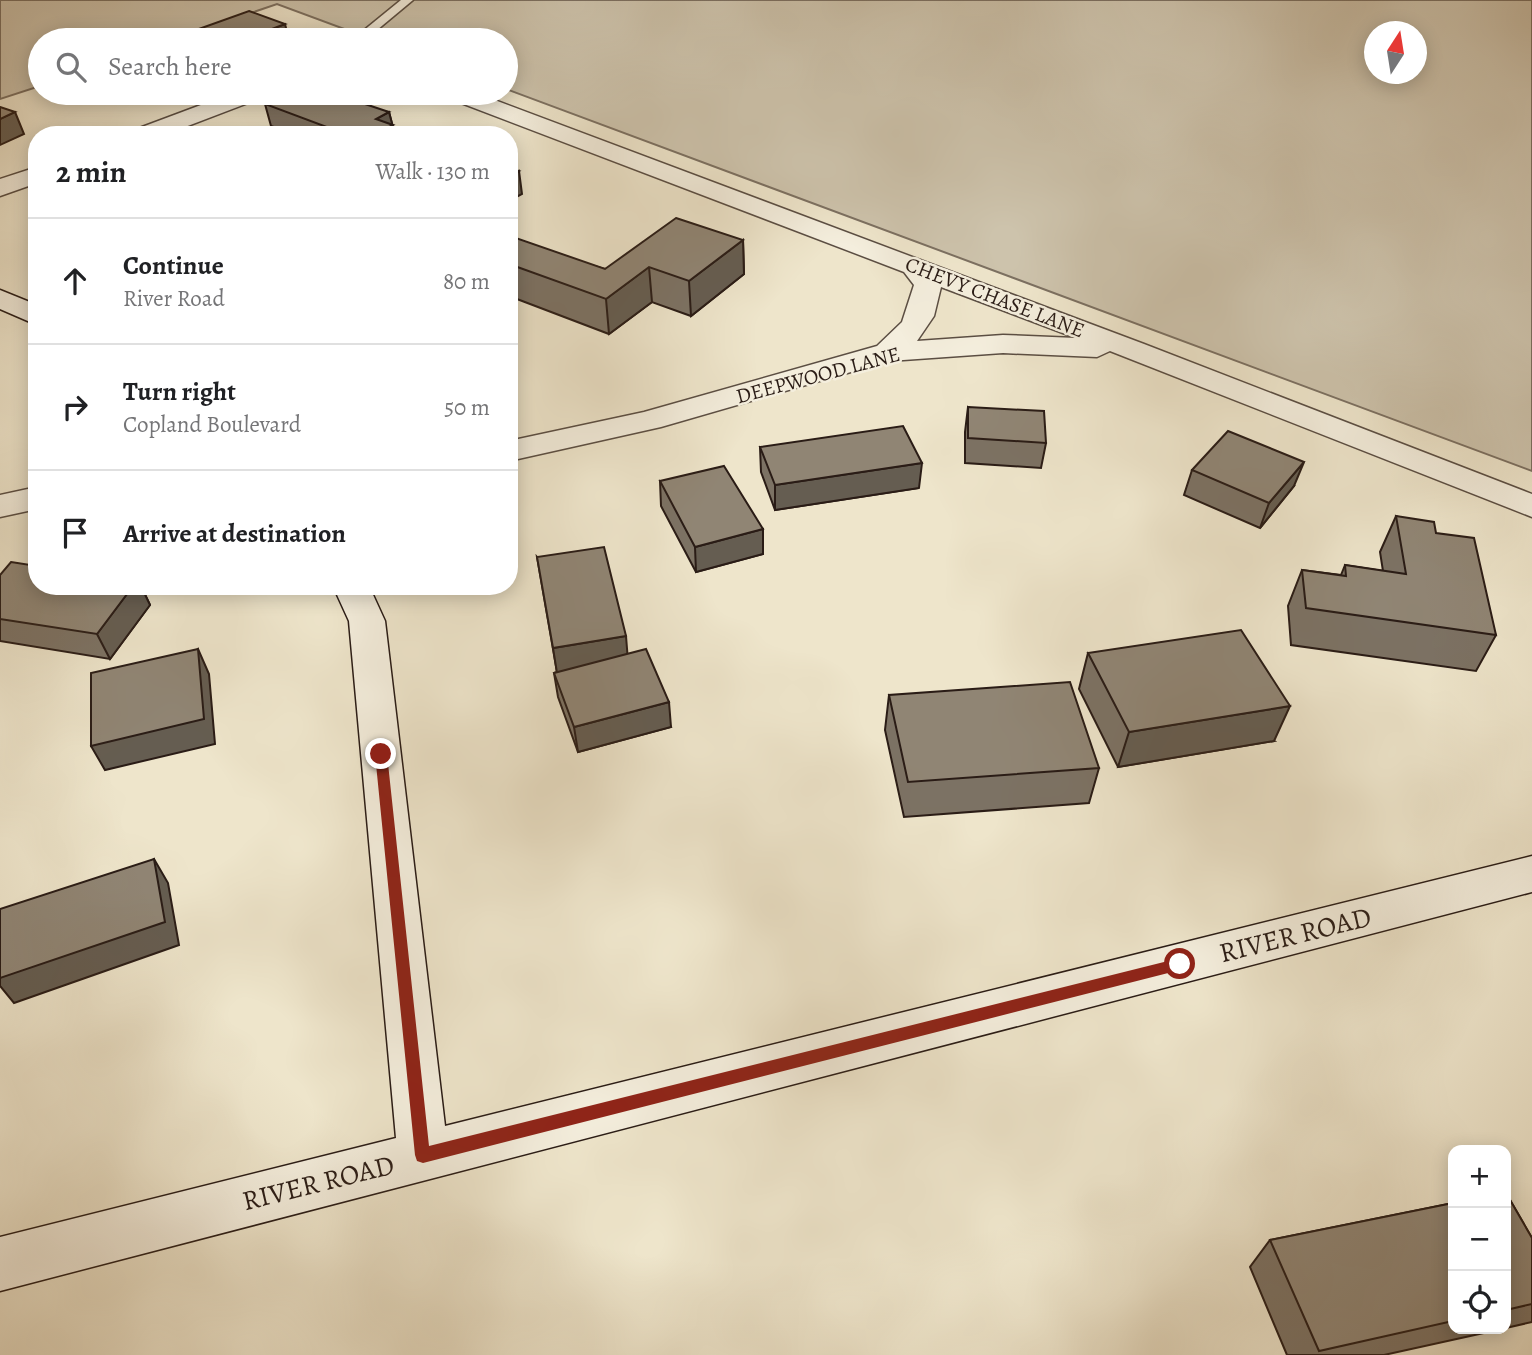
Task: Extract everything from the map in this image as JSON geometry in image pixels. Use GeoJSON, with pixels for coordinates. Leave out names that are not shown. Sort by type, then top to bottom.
{"type":"FeatureCollection","features":[{"type":"Feature","properties":{"kind":"street"},"geometry":{"type":"LineString","coordinates":[[166,126],[221,105]]}},
{"type":"Feature","properties":{"kind":"street","name":"CHEVY CHASE LANE"},"geometry":{"type":"LineString","coordinates":[[488,105],[1134,350],[1532,506]]}},
{"type":"Feature","properties":{"kind":"street"},"geometry":{"type":"LineString","coordinates":[[0,188],[28,177]]}},
{"type":"Feature","properties":{"kind":"street"},"geometry":{"type":"LineString","coordinates":[[887,352],[913,332],[925,305],[929,284],[914,267]]}},
{"type":"Feature","properties":{"kind":"street"},"geometry":{"type":"LineString","coordinates":[[0,298],[28,312]]}},
{"type":"Feature","properties":{"kind":"street","name":"DEEPWOOD LANE"},"geometry":{"type":"LineString","coordinates":[[518,449],[650,420],[887,352],[1003,344],[1134,350]]}},
{"type":"Feature","properties":{"kind":"street"},"geometry":{"type":"LineString","coordinates":[[0,506],[28,500]]}},
{"type":"Feature","properties":{"kind":"street"},"geometry":{"type":"LineString","coordinates":[[355,595],[367,621],[423,1155]]}},
{"type":"Feature","properties":{"kind":"street","name":"RIVER ROAD"},"geometry":{"type":"LineString","coordinates":[[0,1264],[1532,874]]}},
{"type":"Feature","properties":{"kind":"lane"},"geometry":{"type":"LineString","coordinates":[[373,28],[408,0]]}},
{"type":"Feature","properties":{"kind":"shaded area"},"geometry":{"type":"Polygon","coordinates":[[[0,0],[1532,0],[1532,471],[518,93],[518,28],[342,28],[277,4],[207,28],[28,28],[28,90],[0,99],[0,0]]]}},
{"type":"Feature","properties":{"kind":"building"},"geometry":{"type":"Polygon","coordinates":[[[249,11],[285,24],[274,28],[202,28],[249,11]]]}},
{"type":"Feature","properties":{"kind":"building"},"geometry":{"type":"Polygon","coordinates":[[[268,105],[368,105],[389,112],[376,119],[393,125],[391,126],[324,126],[268,105]]]}},
{"type":"Feature","properties":{"kind":"building"},"geometry":{"type":"Polygon","coordinates":[[[0,107],[15,112],[0,119],[0,107]]]}},
{"type":"Feature","properties":{"kind":"building"},"geometry":{"type":"Polygon","coordinates":[[[676,218],[743,240],[689,281],[649,267],[606,299],[518,267],[518,239],[605,269],[676,218]]]}},
{"type":"Feature","properties":{"kind":"building"},"geometry":{"type":"Polygon","coordinates":[[[968,407],[1044,411],[1046,443],[968,438],[968,407]]]}},
{"type":"Feature","properties":{"kind":"building"},"geometry":{"type":"Polygon","coordinates":[[[903,426],[922,463],[775,485],[760,447],[903,426]]]}},
{"type":"Feature","properties":{"kind":"building"},"geometry":{"type":"Polygon","coordinates":[[[1228,431],[1304,462],[1269,503],[1192,470],[1228,431]]]}},
{"type":"Feature","properties":{"kind":"building"},"geometry":{"type":"Polygon","coordinates":[[[724,466],[763,529],[695,547],[660,481],[724,466]]]}},
{"type":"Feature","properties":{"kind":"building"},"geometry":{"type":"Polygon","coordinates":[[[1396,516],[1434,522],[1436,533],[1474,538],[1496,635],[1306,608],[1302,570],[1346,576],[1345,565],[1406,574],[1396,516]]]}},
{"type":"Feature","properties":{"kind":"building"},"geometry":{"type":"Polygon","coordinates":[[[604,547],[626,636],[553,648],[537,557],[604,547]]]}},
{"type":"Feature","properties":{"kind":"building"},"geometry":{"type":"Polygon","coordinates":[[[11,562],[28,565],[28,595],[126,595],[97,634],[0,619],[0,575],[11,562]]]}},
{"type":"Feature","properties":{"kind":"building"},"geometry":{"type":"Polygon","coordinates":[[[1241,630],[1290,706],[1129,732],[1088,653],[1241,630]]]}},
{"type":"Feature","properties":{"kind":"building"},"geometry":{"type":"Polygon","coordinates":[[[198,649],[204,719],[91,746],[91,673],[198,649]]]}},
{"type":"Feature","properties":{"kind":"building"},"geometry":{"type":"Polygon","coordinates":[[[646,649],[669,702],[574,727],[554,673],[646,649]]]}},
{"type":"Feature","properties":{"kind":"building"},"geometry":{"type":"Polygon","coordinates":[[[1070,682],[1099,768],[908,782],[889,695],[1070,682]]]}},
{"type":"Feature","properties":{"kind":"building"},"geometry":{"type":"Polygon","coordinates":[[[154,859],[165,922],[0,978],[0,909],[154,859]]]}},
{"type":"Feature","properties":{"kind":"building"},"geometry":{"type":"Polygon","coordinates":[[[1511,1202],[1532,1238],[1532,1304],[1511,1309],[1511,1202]]]}},
{"type":"Feature","properties":{"kind":"building"},"geometry":{"type":"Polygon","coordinates":[[[1448,1204],[1448,1322],[1319,1351],[1270,1240],[1448,1204]]]}},
{"type":"Feature","properties":{"kind":"route"},"geometry":{"type":"LineString","coordinates":[[381,754],[423,1155],[1180,964]]}}]}
